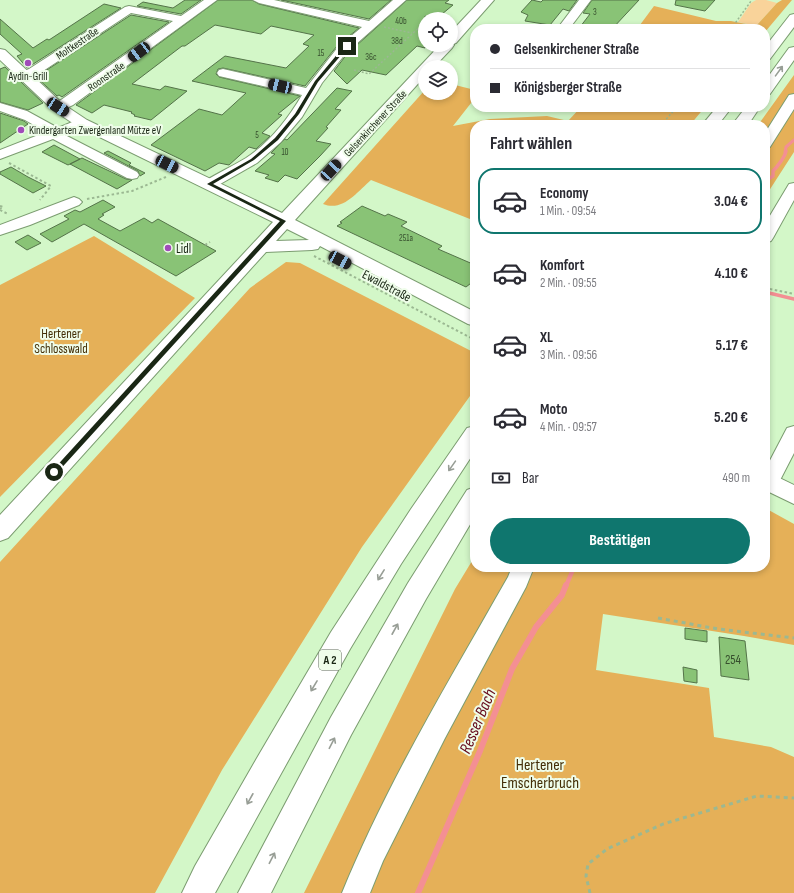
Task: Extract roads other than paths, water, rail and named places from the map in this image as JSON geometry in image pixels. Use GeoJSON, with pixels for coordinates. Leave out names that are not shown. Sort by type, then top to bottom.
{"type":"FeatureCollection","features":[{"type":"Feature","properties":{"kind":"main road"},"geometry":{"type":"LineString","coordinates":[[458,32],[488,0]]}},
{"type":"Feature","properties":{"kind":"main road"},"geometry":{"type":"LineString","coordinates":[[770,49],[794,18]]}},
{"type":"Feature","properties":{"kind":"main road"},"geometry":{"type":"LineString","coordinates":[[770,84],[794,51]]}},
{"type":"Feature","properties":{"kind":"main road","name":"Gelsenkirchener Straße"},"geometry":{"type":"LineString","coordinates":[[433,60],[441,52]]}},
{"type":"Feature","properties":{"kind":"main road","name":"Ewaldstraße"},"geometry":{"type":"LineString","coordinates":[[0,53],[58,107],[82,123],[284,221],[470,317]]}},
{"type":"Feature","properties":{"kind":"main road","name":"Gelsenkirchener Straße"},"geometry":{"type":"LineString","coordinates":[[0,531],[418,77]]}},
{"type":"Feature","properties":{"kind":"main road"},"geometry":{"type":"LineString","coordinates":[[714,120],[721,112]]}},
{"type":"Feature","properties":{"kind":"main road","name":"Ewaldstraße"},"geometry":{"type":"LineString","coordinates":[[284,221],[296,236],[312,250],[470,329]]}},
{"type":"Feature","properties":{"kind":"main road"},"geometry":{"type":"LineString","coordinates":[[260,247],[312,250]]}},
{"type":"Feature","properties":{"kind":"main road","name":"A 2"},"geometry":{"type":"LineString","coordinates":[[198,893],[301,706],[376,582],[449,470],[470,441]]}},
{"type":"Feature","properties":{"kind":"main road"},"geometry":{"type":"LineString","coordinates":[[773,477],[794,494]]}},
{"type":"Feature","properties":{"kind":"main road"},"geometry":{"type":"LineString","coordinates":[[254,893],[341,726],[417,591],[470,504]]}},
{"type":"Feature","properties":{"kind":"street","name":"Roonstraße"},"geometry":{"type":"LineString","coordinates":[[58,107],[86,90],[211,0]]}},
{"type":"Feature","properties":{"kind":"street"},"geometry":{"type":"LineString","coordinates":[[259,0],[371,25]]}},
{"type":"Feature","properties":{"kind":"street"},"geometry":{"type":"LineString","coordinates":[[210,184],[244,165],[268,147],[297,114],[309,93],[342,50],[400,0]]}},
{"type":"Feature","properties":{"kind":"street"},"geometry":{"type":"LineString","coordinates":[[567,24],[585,0]]}},
{"type":"Feature","properties":{"kind":"street","name":"Moltkestraße"},"geometry":{"type":"LineString","coordinates":[[24,76],[33,72],[129,9],[183,20]]}},
{"type":"Feature","properties":{"kind":"street"},"geometry":{"type":"LineString","coordinates":[[223,73],[309,93]]}},
{"type":"Feature","properties":{"kind":"street"},"geometry":{"type":"LineString","coordinates":[[770,136],[794,98]]}},
{"type":"Feature","properties":{"kind":"street"},"geometry":{"type":"LineString","coordinates":[[0,107],[17,111],[34,118],[55,134],[132,175]]}},
{"type":"Feature","properties":{"kind":"street"},"geometry":{"type":"LineString","coordinates":[[3,158],[82,123]]}},
{"type":"Feature","properties":{"kind":"street"},"geometry":{"type":"LineString","coordinates":[[770,229],[794,187]]}},
{"type":"Feature","properties":{"kind":"street"},"geometry":{"type":"LineString","coordinates":[[0,230],[74,202]]}},
{"type":"Feature","properties":{"kind":"street"},"geometry":{"type":"LineString","coordinates":[[773,477],[794,433]]}},
{"type":"Feature","properties":{"kind":"street"},"geometry":{"type":"LineString","coordinates":[[356,893],[372,853],[436,729],[521,572]]}},
{"type":"Feature","properties":{"kind":"waterway","name":"Resser Bach"},"geometry":{"type":"LineString","coordinates":[[785,152],[786,147],[794,140]]}},
{"type":"Feature","properties":{"kind":"waterway","name":"Resser Bach"},"geometry":{"type":"LineString","coordinates":[[770,178],[773,176],[773,171],[783,159],[786,151]]}},
{"type":"Feature","properties":{"kind":"waterway"},"geometry":{"type":"LineString","coordinates":[[770,293],[794,299]]}},
{"type":"Feature","properties":{"kind":"waterway","name":"Resser Bach"},"geometry":{"type":"LineString","coordinates":[[566,586],[572,572]]}},
{"type":"Feature","properties":{"kind":"waterway","name":"Resser Bach"},"geometry":{"type":"LineString","coordinates":[[418,893],[480,751],[512,669],[536,627],[562,595],[566,585]]}},
{"type":"Feature","properties":{"kind":"place","name":"Aydin-Grill"},"geometry":{"type":"Point","coordinates":[28,63]}},
{"type":"Feature","properties":{"kind":"place","name":"Kindergarten Zwergenland Mütze eV"},"geometry":{"type":"Point","coordinates":[21,130]}},
{"type":"Feature","properties":{"kind":"place","name":"Lidl"},"geometry":{"type":"Point","coordinates":[168,248]}},
{"type":"Feature","properties":{"kind":"park label","name":"Hertener Schlosswald"},"geometry":{"type":"Point","coordinates":[61,340]}},
{"type":"Feature","properties":{"kind":"park label","name":"Hertener Emscherbruch"},"geometry":{"type":"Point","coordinates":[540,773]}}]}
